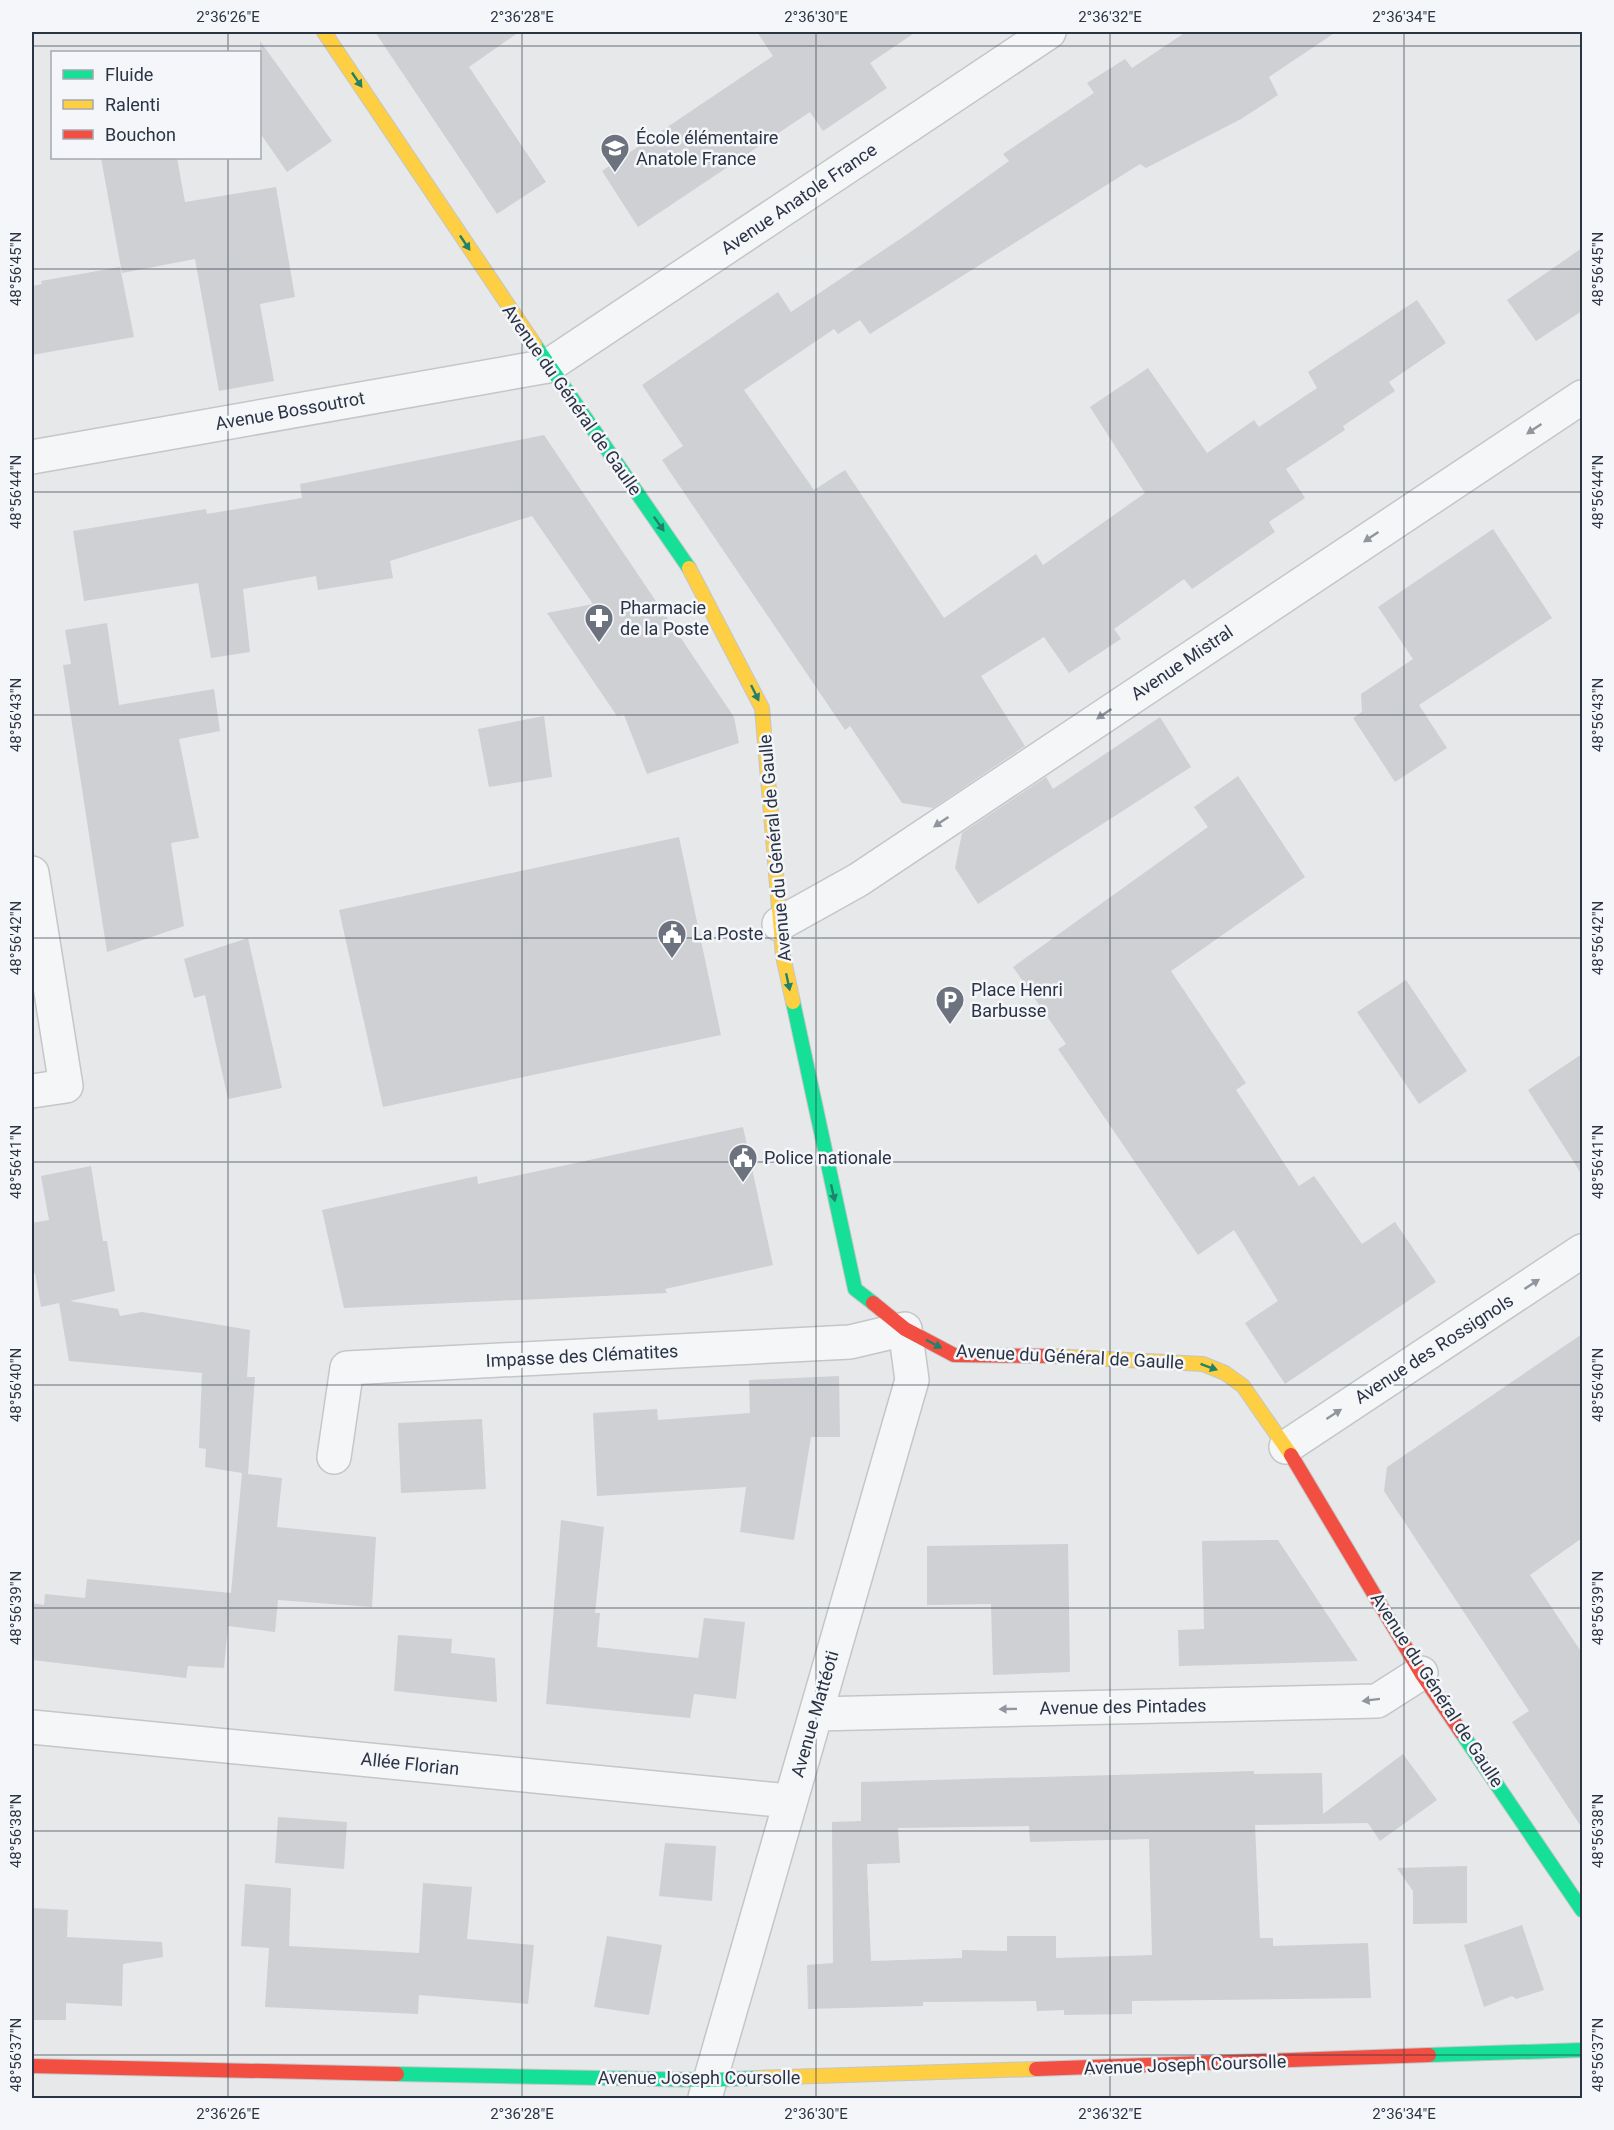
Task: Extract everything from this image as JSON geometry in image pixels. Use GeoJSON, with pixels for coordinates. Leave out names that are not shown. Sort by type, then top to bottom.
{"type":"FeatureCollection","features":[{"type":"Feature","properties":{"kind":"street","name":"Avenue du Général de Gaulle"},"geometry":{"type":"LineString","coordinates":[[324,32],[548,366],[687,563],[762,708],[779,924],[814,1105],[855,1289],[905,1329],[954,1355],[1076,1356],[1203,1364],[1243,1386],[1286,1447],[1421,1673],[1582,1910]]}},
{"type":"Feature","properties":{"kind":"street","name":"Avenue Anatole France"},"geometry":{"type":"LineString","coordinates":[[548,366],[1049,32]]}},
{"type":"Feature","properties":{"kind":"street","name":"Avenue Bossoutrot"},"geometry":{"type":"LineString","coordinates":[[32,457],[548,366]]}},
{"type":"Feature","properties":{"kind":"street","name":"Avenue Mistral"},"geometry":{"type":"LineString","coordinates":[[779,924],[858,880],[1582,397]]}},
{"type":"Feature","properties":{"kind":"street"},"geometry":{"type":"LineString","coordinates":[[32,873],[66,1086],[32,1091]]}},
{"type":"Feature","properties":{"kind":"street","name":"Avenue des Rossignols"},"geometry":{"type":"LineString","coordinates":[[1286,1447],[1582,1251]]}},
{"type":"Feature","properties":{"kind":"street","name":"Impasse des Clématites"},"geometry":{"type":"LineString","coordinates":[[334,1457],[347,1368],[850,1342],[905,1329]]}},
{"type":"Feature","properties":{"kind":"street","name":"Avenue Mattéoti"},"geometry":{"type":"LineString","coordinates":[[707,2089],[912,1380],[905,1329]]}},
{"type":"Feature","properties":{"kind":"street","name":"Avenue des Pintades"},"geometry":{"type":"LineString","coordinates":[[816,1714],[1377,1701],[1421,1673]]}},
{"type":"Feature","properties":{"kind":"street","name":"Allée Florian"},"geometry":{"type":"LineString","coordinates":[[32,1727],[789,1802]]}},
{"type":"Feature","properties":{"kind":"street","name":"Avenue Joseph Coursolle"},"geometry":{"type":"LineString","coordinates":[[32,2066],[707,2089],[1582,2050]]}},
{"type":"Feature","properties":{"kind":"building"},"geometry":{"type":"Polygon","coordinates":[[[375,32],[519,32],[469,67],[546,182],[497,214],[375,32]]]}},
{"type":"Feature","properties":{"kind":"building"},"geometry":{"type":"Polygon","coordinates":[[[757,32],[916,32],[870,63],[887,88],[823,131],[810,112],[638,227],[602,171],[773,56],[757,32]]]}},
{"type":"Feature","properties":{"kind":"building"},"geometry":{"type":"Polygon","coordinates":[[[1186,32],[1336,32],[1269,77],[1278,95],[1241,119],[1146,168],[1140,164],[870,334],[860,320],[838,334],[834,329],[744,390],[814,490],[845,470],[944,618],[1036,554],[1043,565],[1145,493],[1090,407],[1148,368],[1207,453],[1254,420],[1259,427],[1317,388],[1308,372],[1417,300],[1446,343],[1389,382],[1395,391],[1343,426],[1345,430],[1286,469],[1305,498],[1269,522],[1275,532],[1192,589],[1184,579],[1114,629],[1121,639],[1069,673],[1044,637],[981,676],[1025,746],[933,808],[902,803],[850,726],[845,730],[662,460],[683,446],[642,385],[778,292],[791,312],[909,233],[1009,161],[1003,154],[1094,93],[1087,83],[1125,59],[1132,68],[1186,32]]]}},
{"type":"Feature","properties":{"kind":"building"},"geometry":{"type":"Polygon","coordinates":[[[260,41],[332,141],[287,172],[261,134],[260,41]]]}},
{"type":"Feature","properties":{"kind":"building"},"geometry":{"type":"Polygon","coordinates":[[[101,159],[177,159],[185,202],[276,187],[295,297],[260,304],[274,381],[219,391],[195,259],[122,273],[101,159]]]}},
{"type":"Feature","properties":{"kind":"building"},"geometry":{"type":"Polygon","coordinates":[[[1582,248],[1582,311],[1536,341],[1507,300],[1582,248]]]}},
{"type":"Feature","properties":{"kind":"building"},"geometry":{"type":"Polygon","coordinates":[[[120,267],[134,337],[32,355],[32,286],[42,284],[41,281],[120,267]]]}},
{"type":"Feature","properties":{"kind":"building"},"geometry":{"type":"Polygon","coordinates":[[[544,435],[734,717],[739,743],[647,774],[624,715],[617,716],[547,613],[593,604],[532,516],[390,561],[393,578],[318,590],[316,576],[243,589],[250,652],[211,658],[198,583],[84,601],[73,531],[206,509],[207,514],[302,498],[300,484],[544,435]]]}},
{"type":"Feature","properties":{"kind":"building"},"geometry":{"type":"Polygon","coordinates":[[[1493,529],[1552,618],[1419,705],[1447,748],[1395,782],[1353,718],[1362,712],[1361,694],[1413,659],[1378,607],[1493,529]]]}},
{"type":"Feature","properties":{"kind":"building"},"geometry":{"type":"Polygon","coordinates":[[[107,623],[119,705],[214,689],[220,731],[179,739],[199,838],[171,843],[184,926],[107,952],[63,665],[71,664],[65,630],[107,623]]]}},
{"type":"Feature","properties":{"kind":"building"},"geometry":{"type":"Polygon","coordinates":[[[544,716],[552,777],[489,787],[478,729],[544,716]]]}},
{"type":"Feature","properties":{"kind":"building"},"geometry":{"type":"Polygon","coordinates":[[[1160,717],[1191,767],[978,904],[955,868],[962,833],[1046,777],[1053,789],[1160,717]]]}},
{"type":"Feature","properties":{"kind":"building"},"geometry":{"type":"Polygon","coordinates":[[[1238,776],[1305,877],[1171,971],[1246,1083],[1236,1090],[1299,1186],[1314,1176],[1362,1244],[1395,1222],[1436,1282],[1285,1384],[1245,1323],[1278,1301],[1234,1230],[1198,1255],[1058,1049],[1066,1044],[1013,967],[1208,827],[1194,807],[1238,776]]]}},
{"type":"Feature","properties":{"kind":"building"},"geometry":{"type":"Polygon","coordinates":[[[679,837],[721,1035],[383,1107],[339,910],[679,837]]]}},
{"type":"Feature","properties":{"kind":"building"},"geometry":{"type":"Polygon","coordinates":[[[248,938],[282,1088],[228,1099],[205,995],[194,998],[184,959],[248,938]]]}},
{"type":"Feature","properties":{"kind":"building"},"geometry":{"type":"Polygon","coordinates":[[[1406,980],[1467,1071],[1419,1104],[1357,1012],[1406,980]]]}},
{"type":"Feature","properties":{"kind":"building"},"geometry":{"type":"Polygon","coordinates":[[[1582,1054],[1582,1175],[1528,1090],[1582,1054]]]}},
{"type":"Feature","properties":{"kind":"building"},"geometry":{"type":"Polygon","coordinates":[[[743,1127],[773,1265],[665,1289],[667,1293],[344,1308],[322,1210],[477,1176],[478,1184],[743,1127]]]}},
{"type":"Feature","properties":{"kind":"building"},"geometry":{"type":"Polygon","coordinates":[[[91,1166],[103,1241],[107,1241],[115,1291],[70,1301],[118,1309],[120,1316],[142,1312],[250,1330],[247,1377],[255,1377],[248,1474],[282,1478],[277,1527],[376,1537],[372,1607],[278,1600],[275,1632],[228,1626],[224,1668],[188,1666],[186,1678],[32,1660],[32,1603],[44,1605],[45,1594],[85,1598],[87,1579],[231,1593],[242,1473],[205,1467],[206,1449],[199,1448],[202,1373],[69,1361],[59,1303],[41,1307],[35,1273],[32,1273],[32,1223],[49,1220],[41,1176],[91,1166]]]}},
{"type":"Feature","properties":{"kind":"building"},"geometry":{"type":"Polygon","coordinates":[[[1582,1334],[1582,1538],[1530,1575],[1582,1653],[1582,1828],[1512,1722],[1529,1711],[1384,1491],[1387,1467],[1582,1334]]]}},
{"type":"Feature","properties":{"kind":"building"},"geometry":{"type":"Polygon","coordinates":[[[839,1376],[840,1437],[811,1437],[794,1540],[740,1532],[746,1487],[597,1496],[593,1413],[657,1409],[658,1420],[750,1413],[749,1380],[839,1376]]]}},
{"type":"Feature","properties":{"kind":"building"},"geometry":{"type":"Polygon","coordinates":[[[482,1419],[486,1489],[401,1493],[398,1423],[482,1419]]]}},
{"type":"Feature","properties":{"kind":"building"},"geometry":{"type":"Polygon","coordinates":[[[561,1520],[604,1527],[595,1613],[600,1613],[597,1647],[698,1658],[697,1666],[704,1618],[745,1622],[736,1699],[694,1694],[690,1718],[546,1704],[561,1520]]]}},
{"type":"Feature","properties":{"kind":"building"},"geometry":{"type":"Polygon","coordinates":[[[1278,1540],[1358,1661],[1179,1666],[1178,1630],[1204,1629],[1202,1541],[1278,1540]]]}},
{"type":"Feature","properties":{"kind":"building"},"geometry":{"type":"Polygon","coordinates":[[[1068,1544],[1070,1672],[993,1675],[991,1604],[927,1605],[927,1546],[1068,1544]]]}},
{"type":"Feature","properties":{"kind":"building"},"geometry":{"type":"Polygon","coordinates":[[[398,1635],[452,1639],[451,1653],[495,1658],[497,1702],[394,1691],[398,1635]]]}},
{"type":"Feature","properties":{"kind":"building"},"geometry":{"type":"Polygon","coordinates":[[[1403,1754],[1437,1800],[1380,1841],[1368,1823],[1255,1825],[1260,1938],[1273,1938],[1273,1946],[1368,1943],[1371,1998],[1132,2001],[1132,2014],[1064,2015],[1064,2010],[1037,2011],[1036,2001],[923,2002],[923,2006],[808,2009],[807,1965],[833,1963],[832,1822],[861,1821],[861,1782],[1254,1771],[1254,1774],[1322,1773],[1323,1814],[1403,1754]],[[1029,1826],[898,1828],[900,1863],[867,1864],[871,1961],[962,1958],[962,1950],[1007,1951],[1007,1936],[1056,1936],[1056,1958],[1152,1955],[1149,1839],[1030,1842],[1029,1826]]]}},
{"type":"Feature","properties":{"kind":"building"},"geometry":{"type":"Polygon","coordinates":[[[278,1817],[347,1822],[344,1869],[275,1863],[278,1817]]]}},
{"type":"Feature","properties":{"kind":"building"},"geometry":{"type":"Polygon","coordinates":[[[665,1843],[716,1846],[712,1901],[659,1896],[665,1843]]]}},
{"type":"Feature","properties":{"kind":"building"},"geometry":{"type":"Polygon","coordinates":[[[1467,1866],[1467,1923],[1413,1924],[1413,1891],[1397,1868],[1467,1866]]]}},
{"type":"Feature","properties":{"kind":"building"},"geometry":{"type":"Polygon","coordinates":[[[423,1883],[472,1887],[467,1939],[534,1945],[528,2004],[419,1995],[418,2014],[265,2007],[269,1948],[241,1946],[245,1884],[291,1888],[289,1946],[419,1953],[423,1883]]]}},
{"type":"Feature","properties":{"kind":"building"},"geometry":{"type":"Polygon","coordinates":[[[32,1908],[68,1910],[67,1937],[162,1942],[163,1957],[123,1964],[122,2006],[66,2003],[66,2020],[32,2020],[32,1908]]]}},
{"type":"Feature","properties":{"kind":"building"},"geometry":{"type":"Polygon","coordinates":[[[1522,1925],[1544,1990],[1516,1999],[1512,1996],[1484,2007],[1464,1945],[1522,1925]]]}},
{"type":"Feature","properties":{"kind":"building"},"geometry":{"type":"Polygon","coordinates":[[[607,1936],[662,1945],[649,2015],[594,2007],[607,1936]]]}},
{"type":"Feature","properties":{"kind":"traffic: fast"},"geometry":{"type":"LineString","coordinates":[[535,345],[689,568]]}},
{"type":"Feature","properties":{"kind":"traffic: fast"},"geometry":{"type":"LineString","coordinates":[[793,1002],[855,1289],[873,1303]]}},
{"type":"Feature","properties":{"kind":"traffic: fast"},"geometry":{"type":"LineString","coordinates":[[1461,1732],[1582,1910]]}},
{"type":"Feature","properties":{"kind":"traffic: fast"},"geometry":{"type":"LineString","coordinates":[[1429,2055],[1582,2050]]}},
{"type":"Feature","properties":{"kind":"traffic: fast"},"geometry":{"type":"LineString","coordinates":[[397,2074],[709,2080],[757,2078]]}},
{"type":"Feature","properties":{"kind":"traffic: slow"},"geometry":{"type":"LineString","coordinates":[[324,32],[535,345]]}},
{"type":"Feature","properties":{"kind":"traffic: slow"},"geometry":{"type":"LineString","coordinates":[[689,568],[762,708],[783,956],[793,1002]]}},
{"type":"Feature","properties":{"kind":"traffic: slow"},"geometry":{"type":"LineString","coordinates":[[1052,1356],[1203,1364],[1225,1373],[1243,1386],[1291,1455]]}},
{"type":"Feature","properties":{"kind":"traffic: slow"},"geometry":{"type":"LineString","coordinates":[[757,2078],[1036,2069]]}},
{"type":"Feature","properties":{"kind":"traffic: jam"},"geometry":{"type":"LineString","coordinates":[[873,1303],[905,1329],[954,1355],[1052,1356]]}},
{"type":"Feature","properties":{"kind":"traffic: jam"},"geometry":{"type":"LineString","coordinates":[[1291,1455],[1421,1673],[1461,1732]]}},
{"type":"Feature","properties":{"kind":"traffic: jam"},"geometry":{"type":"LineString","coordinates":[[1036,2069],[1429,2055]]}},
{"type":"Feature","properties":{"kind":"traffic: jam"},"geometry":{"type":"LineString","coordinates":[[32,2066],[397,2074]]}},
{"type":"Feature","properties":{"kind":"place","name":"École élémentaire Anatole France"},"geometry":{"type":"Point","coordinates":[615,174]}},
{"type":"Feature","properties":{"kind":"place","name":"Pharmacie de la Poste"},"geometry":{"type":"Point","coordinates":[599,644]}},
{"type":"Feature","properties":{"kind":"place","name":"La Poste"},"geometry":{"type":"Point","coordinates":[672,960]}},
{"type":"Feature","properties":{"kind":"place","name":"Place Henri Barbusse"},"geometry":{"type":"Point","coordinates":[950,1026]}},
{"type":"Feature","properties":{"kind":"place","name":"Police nationale"},"geometry":{"type":"Point","coordinates":[743,1184]}}]}
